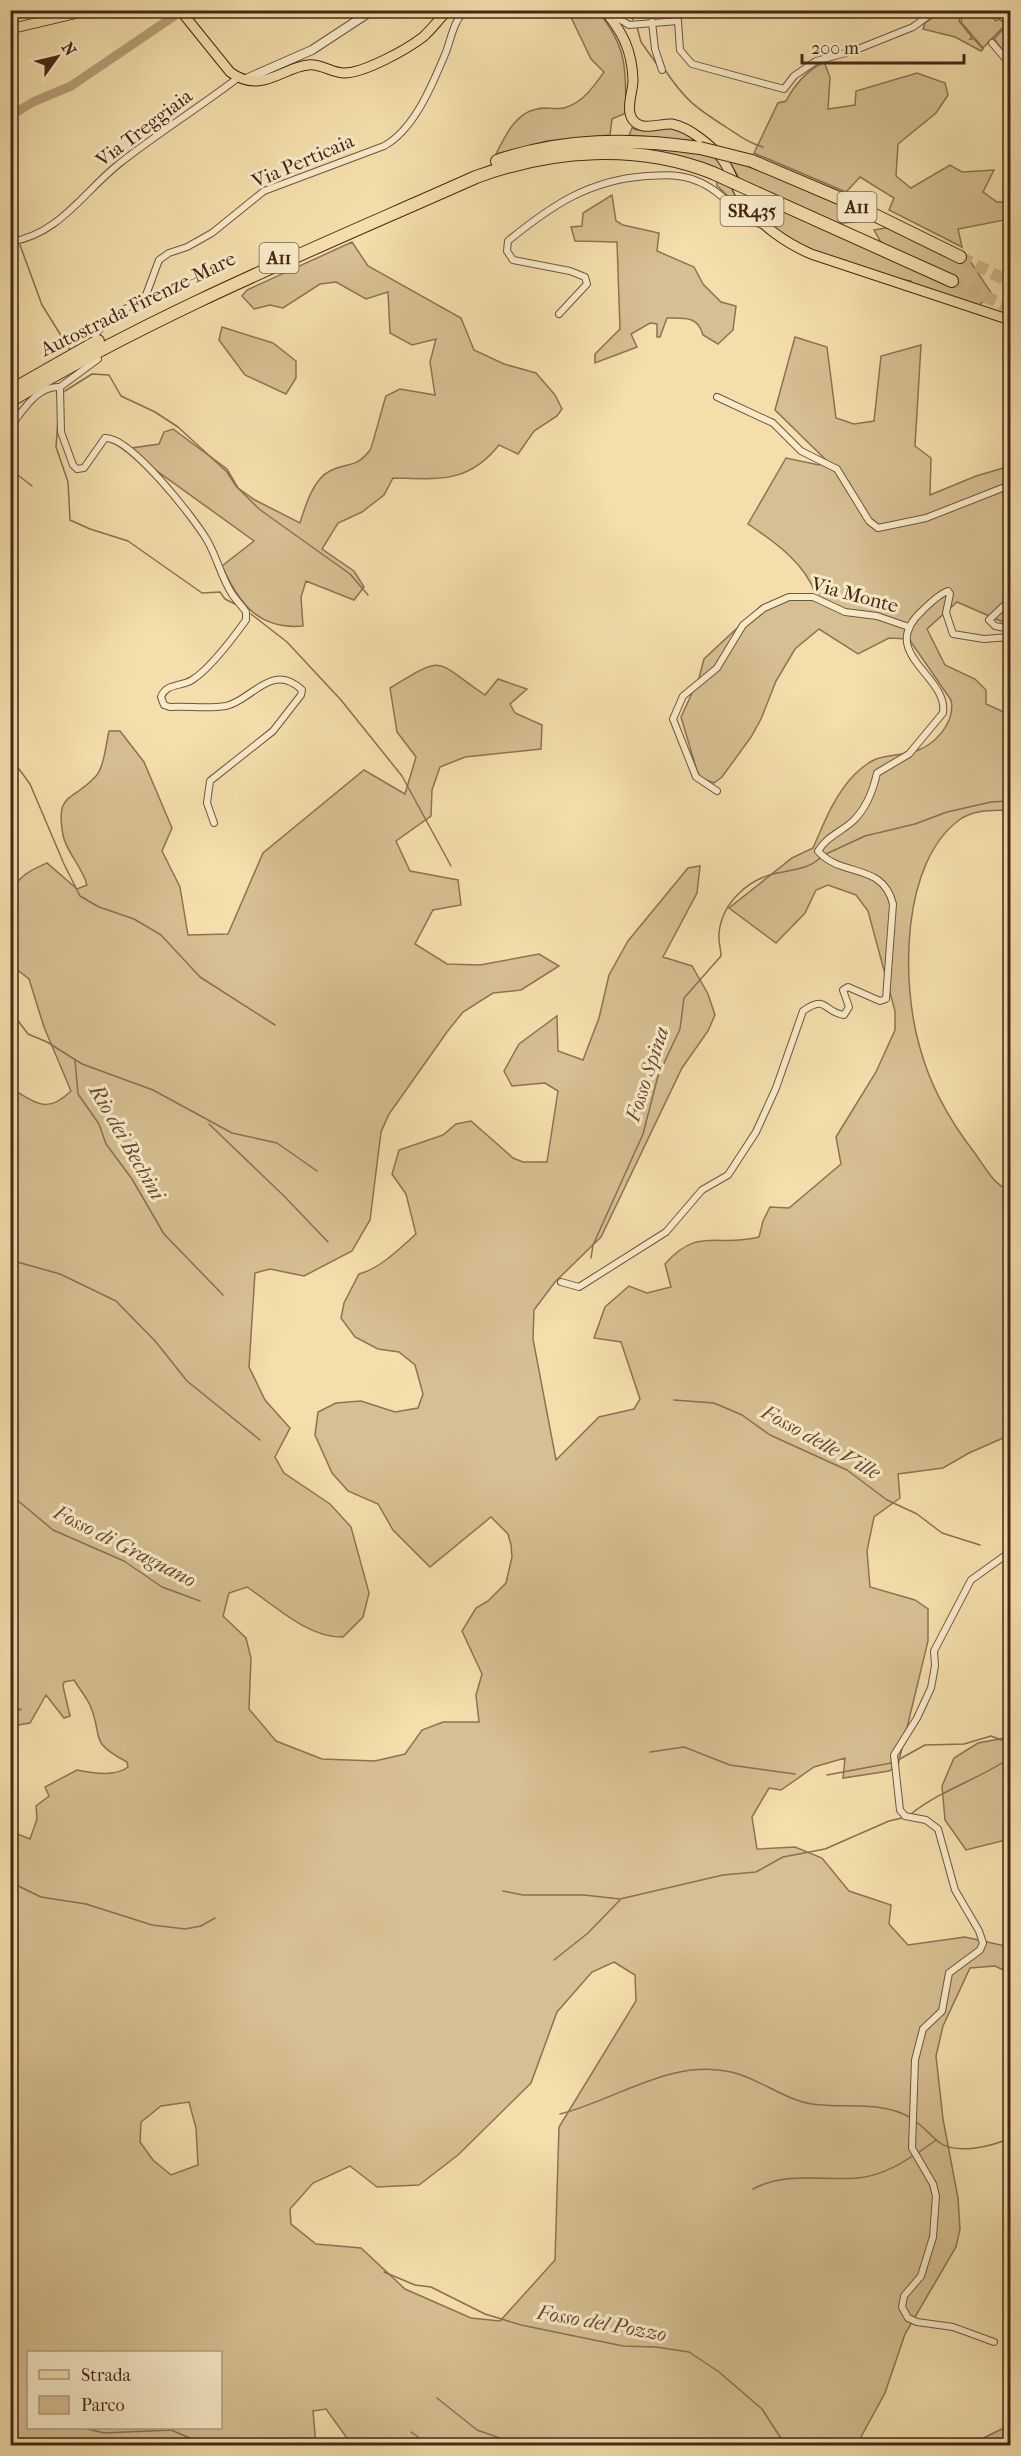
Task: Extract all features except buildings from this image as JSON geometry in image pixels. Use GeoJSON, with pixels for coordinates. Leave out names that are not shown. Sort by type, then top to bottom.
{"type":"FeatureCollection","features":[{"type":"Feature","properties":{"kind":"highway","name":"Autostrada Firenze-Mare"},"geometry":{"type":"LineString","coordinates":[[10,391],[130,325],[484,166],[533,151],[588,142],[659,142],[700,148],[752,161],[846,201],[960,257]]}},
{"type":"Feature","properties":{"kind":"highway","name":"Autostrada Firenze-Mare"},"geometry":{"type":"LineString","coordinates":[[10,401],[97,351],[162,318],[476,177],[503,168],[556,157],[626,153],[668,158],[713,173],[952,281]]}},
{"type":"Feature","properties":{"kind":"main road"},"geometry":{"type":"LineString","coordinates":[[10,29],[67,13],[90,10]]}},
{"type":"Feature","properties":{"kind":"main road"},"geometry":{"type":"LineString","coordinates":[[180,10],[230,72],[243,78],[276,78],[310,64],[341,73],[358,70],[406,48],[427,33],[448,10]]}},
{"type":"Feature","properties":{"kind":"main road","name":"SR435"},"geometry":{"type":"LineString","coordinates":[[605,10],[624,36],[629,49],[633,83],[630,114],[632,119],[644,126],[679,126],[701,138],[724,159],[745,202],[768,227],[786,242],[811,254],[1011,320]]}},
{"type":"Feature","properties":{"kind":"street"},"geometry":{"type":"LineString","coordinates":[[243,78],[312,50],[372,10]]}},
{"type":"Feature","properties":{"kind":"street","name":"Via Perticaia"},"geometry":{"type":"LineString","coordinates":[[95,335],[105,323],[146,295],[159,260],[169,253],[187,247],[212,233],[264,191],[384,146],[398,136],[422,101],[458,19],[466,10]]}},
{"type":"Feature","properties":{"kind":"street"},"geometry":{"type":"LineString","coordinates":[[605,10],[629,25],[678,21],[680,50],[692,64],[784,89],[794,76],[816,61],[853,51],[913,27],[936,10]]}},
{"type":"Feature","properties":{"kind":"street"},"geometry":{"type":"LineString","coordinates":[[994,10],[1011,23]]}},
{"type":"Feature","properties":{"kind":"street"},"geometry":{"type":"LineString","coordinates":[[652,22],[655,49],[662,70]]}},
{"type":"Feature","properties":{"kind":"street"},"geometry":{"type":"LineString","coordinates":[[993,43],[1011,64]]}},
{"type":"Feature","properties":{"kind":"street","name":"Via Treggiaia"},"geometry":{"type":"LineString","coordinates":[[10,242],[42,232],[57,224],[116,167],[243,78]]}},
{"type":"Feature","properties":{"kind":"street"},"geometry":{"type":"LineString","coordinates":[[559,314],[586,284],[585,277],[555,267],[513,260],[507,251],[508,241],[550,207],[604,182],[674,174],[690,178],[719,192],[754,222],[768,227]]}},
{"type":"Feature","properties":{"kind":"street"},"geometry":{"type":"LineString","coordinates":[[1011,287],[1011,296]]}},
{"type":"Feature","properties":{"kind":"street"},"geometry":{"type":"LineString","coordinates":[[10,427],[28,402],[49,388],[60,387],[98,359]]}},
{"type":"Feature","properties":{"kind":"street"},"geometry":{"type":"LineString","coordinates":[[60,387],[61,432],[73,465],[77,469],[84,468],[105,438],[111,438],[128,449],[171,491],[203,535],[232,595],[248,616],[243,625],[200,674],[189,682],[168,688],[162,693],[161,698],[164,705],[170,707],[230,705],[267,682],[282,681],[302,690],[301,695],[273,731],[210,781],[207,803],[214,823]]}},
{"type":"Feature","properties":{"kind":"street"},"geometry":{"type":"LineString","coordinates":[[717,397],[773,423],[801,450],[837,469],[869,521],[879,528],[926,518],[1011,484]]}},
{"type":"Feature","properties":{"kind":"street","name":"Via Monte"},"geometry":{"type":"LineString","coordinates":[[717,791],[696,777],[673,719],[683,696],[717,668],[743,625],[764,608],[789,597],[813,597],[844,612],[878,616],[909,627],[922,610],[948,591],[950,594],[946,613],[954,634],[984,639],[1011,637]]}},
{"type":"Feature","properties":{"kind":"street"},"geometry":{"type":"LineString","coordinates":[[1011,600],[989,620],[995,626],[1011,629]]}},
{"type":"Feature","properties":{"kind":"street"},"geometry":{"type":"LineString","coordinates":[[561,1282],[579,1287],[666,1232],[702,1190],[728,1175],[756,1132],[772,1097],[803,1011],[814,1004],[822,1003],[844,1015],[849,1007],[843,990],[848,987],[880,1001],[886,999],[893,904],[890,893],[881,879],[826,860],[818,851],[826,839],[854,820],[873,794],[877,774],[909,754],[943,713],[944,705],[939,693],[918,668],[911,653],[907,640],[909,627]]}},
{"type":"Feature","properties":{"kind":"street"},"geometry":{"type":"LineString","coordinates":[[994,2342],[953,2327],[917,2322],[906,2316],[902,2307],[904,2296],[921,2276],[933,2237],[936,2196],[933,2184],[912,2148],[915,2060],[923,2029],[942,2011],[949,1973],[980,1950],[983,1943],[979,1931],[955,1890],[938,1829],[926,1820],[905,1816],[900,1810],[894,1755],[922,1709],[933,1677],[934,1651],[969,1583],[1011,1552]]}},
{"type":"Feature","properties":{"kind":"green space"},"geometry":{"type":"Polygon","coordinates":[[[944,10],[963,11],[959,21],[972,37],[970,39],[974,39],[983,49],[981,51],[955,37],[923,29],[925,23],[944,10]]]}},
{"type":"Feature","properties":{"kind":"green space"},"geometry":{"type":"Polygon","coordinates":[[[568,11],[598,11],[615,36],[625,70],[626,113],[612,119],[610,135],[547,141],[496,154],[508,131],[520,118],[535,109],[562,108],[579,101],[604,72],[591,59],[568,11]]]}},
{"type":"Feature","properties":{"kind":"green space"},"geometry":{"type":"Polygon","coordinates":[[[972,11],[987,11],[996,21],[999,19],[1006,24],[983,48],[961,22],[963,14],[970,15],[972,11]]]}},
{"type":"Feature","properties":{"kind":"green space"},"geometry":{"type":"Polygon","coordinates":[[[1008,24],[1010,26],[1010,60],[994,39],[1008,24]]]}},
{"type":"Feature","properties":{"kind":"green space"},"geometry":{"type":"Polygon","coordinates":[[[824,62],[830,77],[828,109],[855,105],[856,91],[917,73],[945,83],[948,95],[936,113],[898,144],[896,176],[911,188],[950,165],[962,172],[994,170],[983,192],[997,202],[1010,202],[1010,219],[958,229],[962,247],[889,210],[894,198],[860,177],[846,192],[754,153],[778,103],[786,101],[802,78],[824,62]]]}},
{"type":"Feature","properties":{"kind":"green space"},"geometry":{"type":"Polygon","coordinates":[[[668,127],[696,140],[717,159],[726,171],[746,212],[717,186],[715,170],[618,150],[618,144],[695,141],[629,135],[632,128],[637,130],[668,127]]]}},
{"type":"Feature","properties":{"kind":"green space"},"geometry":{"type":"Polygon","coordinates":[[[727,158],[837,201],[855,222],[833,224],[883,246],[874,230],[891,227],[960,260],[964,252],[992,294],[978,306],[910,283],[911,281],[826,257],[792,241],[764,217],[727,158]]]}},
{"type":"Feature","properties":{"kind":"green space"},"geometry":{"type":"Polygon","coordinates":[[[612,195],[616,221],[623,225],[659,233],[657,251],[694,267],[703,284],[721,302],[736,306],[733,330],[718,344],[703,335],[694,321],[685,318],[667,318],[660,337],[657,337],[657,324],[650,323],[631,334],[637,347],[595,363],[595,354],[620,329],[617,242],[575,241],[571,227],[582,226],[583,213],[612,195]]]}},
{"type":"Feature","properties":{"kind":"green space"},"geometry":{"type":"Polygon","coordinates":[[[352,242],[368,266],[461,318],[474,350],[504,364],[536,373],[555,395],[562,409],[557,416],[534,431],[518,454],[499,445],[476,467],[464,473],[424,479],[393,478],[384,495],[362,512],[338,523],[322,549],[354,571],[364,587],[354,600],[306,581],[301,597],[303,626],[274,624],[262,619],[243,602],[222,566],[254,541],[132,453],[132,448],[159,444],[164,432],[173,429],[227,469],[238,488],[255,500],[300,523],[310,494],[319,480],[336,468],[355,463],[370,450],[386,396],[400,389],[435,395],[430,362],[436,339],[412,345],[390,333],[388,292],[366,299],[336,282],[320,284],[283,308],[270,305],[254,309],[242,296],[247,290],[352,242]]]}},
{"type":"Feature","properties":{"kind":"green space"},"geometry":{"type":"Polygon","coordinates":[[[222,327],[273,343],[296,361],[296,378],[286,394],[245,375],[219,340],[222,327]]]}},
{"type":"Feature","properties":{"kind":"green space"},"geometry":{"type":"Polygon","coordinates":[[[795,337],[827,347],[836,418],[854,424],[874,421],[881,356],[921,345],[915,446],[931,458],[930,495],[976,476],[1010,466],[1010,625],[957,602],[927,629],[945,665],[975,679],[986,690],[986,704],[1004,712],[1010,720],[1010,810],[985,811],[967,815],[942,837],[927,863],[916,892],[909,958],[914,1021],[924,1062],[935,1089],[957,1128],[994,1180],[1010,1191],[1010,1435],[969,1453],[943,1468],[898,1474],[900,1498],[874,1517],[867,1551],[870,1587],[915,1600],[928,1609],[928,1641],[898,1765],[889,1771],[843,1778],[845,1758],[814,1767],[781,1790],[769,1788],[752,1817],[757,1849],[795,1847],[822,1858],[849,1891],[891,1905],[889,1924],[908,1945],[965,1937],[1010,1947],[1010,1973],[995,1966],[970,1968],[943,2026],[936,2056],[943,2119],[958,2198],[960,2229],[956,2247],[905,2334],[885,2393],[859,2445],[352,2445],[326,2409],[313,2411],[316,2445],[11,2445],[10,1831],[30,1839],[37,1819],[36,1806],[49,1796],[45,1787],[77,1770],[110,1773],[128,1767],[127,1762],[106,1749],[101,1743],[90,1705],[74,1680],[64,1682],[63,1686],[70,1716],[64,1718],[46,1695],[30,1723],[11,1726],[11,1090],[43,1104],[56,1102],[71,1091],[44,1027],[29,979],[11,965],[10,912],[16,884],[22,877],[47,863],[77,889],[87,885],[65,841],[61,821],[62,811],[68,799],[88,784],[99,772],[109,731],[120,731],[144,762],[172,828],[162,851],[180,887],[188,935],[228,934],[263,853],[364,770],[405,794],[416,757],[397,732],[390,688],[422,670],[440,666],[448,669],[485,695],[498,679],[527,689],[510,704],[515,713],[542,725],[541,749],[465,757],[440,767],[432,790],[431,816],[396,841],[410,871],[458,880],[461,905],[433,910],[415,944],[447,964],[480,965],[539,954],[559,966],[521,990],[493,993],[463,1012],[447,1032],[389,1114],[381,1132],[370,1220],[352,1251],[304,1276],[270,1269],[255,1273],[249,1367],[265,1400],[290,1428],[275,1457],[284,1473],[330,1504],[351,1527],[369,1593],[363,1617],[343,1637],[330,1636],[292,1619],[247,1587],[229,1593],[223,1616],[246,1638],[251,1658],[249,1709],[276,1741],[322,1759],[375,1761],[405,1754],[422,1730],[443,1722],[479,1722],[476,1695],[482,1674],[462,1631],[476,1608],[488,1601],[506,1583],[512,1557],[508,1534],[491,1517],[430,1567],[393,1530],[378,1504],[348,1491],[332,1473],[315,1435],[318,1412],[336,1403],[361,1401],[395,1412],[418,1408],[423,1394],[415,1365],[399,1352],[378,1349],[355,1337],[341,1318],[344,1303],[359,1274],[382,1263],[416,1234],[406,1194],[392,1174],[399,1150],[443,1135],[456,1124],[471,1121],[513,1158],[523,1162],[547,1162],[558,1091],[545,1083],[512,1086],[504,1071],[519,1044],[557,1016],[558,1051],[583,1060],[599,1018],[609,975],[628,941],[688,868],[700,866],[697,893],[663,957],[692,966],[708,994],[715,1015],[708,1031],[682,1068],[601,1237],[555,1282],[534,1310],[533,1339],[556,1460],[599,1417],[634,1409],[640,1399],[621,1342],[594,1338],[605,1307],[629,1286],[647,1293],[671,1287],[665,1264],[688,1245],[709,1240],[731,1241],[759,1237],[770,1207],[789,1208],[841,1164],[836,1137],[876,1072],[895,1030],[895,1011],[868,911],[856,895],[828,885],[816,890],[805,913],[776,943],[729,908],[792,858],[813,848],[835,801],[847,783],[861,769],[876,759],[921,749],[936,739],[947,725],[952,709],[951,700],[909,639],[889,638],[858,654],[819,629],[795,649],[776,681],[751,737],[722,777],[714,783],[701,778],[697,771],[681,717],[699,678],[704,659],[761,606],[790,594],[816,595],[797,563],[748,524],[786,458],[819,465],[826,460],[775,410],[795,337]],[[614,1962],[592,1972],[557,2012],[531,2083],[458,2155],[419,2185],[377,2187],[350,2166],[313,2183],[290,2209],[291,2224],[316,2244],[361,2248],[405,2289],[471,2318],[500,2321],[555,2260],[559,2127],[636,2001],[635,1975],[614,1962]],[[189,2102],[161,2106],[141,2122],[140,2142],[153,2160],[171,2175],[198,2165],[196,2128],[189,2102]]]}},
{"type":"Feature","properties":{"kind":"green space"},"geometry":{"type":"Polygon","coordinates":[[[1010,1737],[1010,1839],[966,1850],[945,1820],[942,1786],[954,1758],[978,1743],[1010,1737]]]}},
{"type":"Feature","properties":{"kind":"green space"},"geometry":{"type":"Polygon","coordinates":[[[1010,2425],[1010,2445],[969,2445],[973,2443],[1010,2425]]]}},
{"type":"Feature","properties":{"kind":"waterway"},"geometry":{"type":"LineString","coordinates":[[10,116],[33,102],[71,86],[183,10]]}},
{"type":"Feature","properties":{"kind":"waterway"},"geometry":{"type":"LineString","coordinates":[[629,10],[633,20]]}},
{"type":"Feature","properties":{"kind":"waterway"},"geometry":{"type":"LineString","coordinates":[[637,27],[641,42],[656,63]]}},
{"type":"Feature","properties":{"kind":"waterway"},"geometry":{"type":"LineString","coordinates":[[665,70],[685,96],[699,109],[744,138],[763,147]]}},
{"type":"Feature","properties":{"kind":"waterway"},"geometry":{"type":"LineString","coordinates":[[10,219],[17,236]]}},
{"type":"Feature","properties":{"kind":"waterway"},"geometry":{"type":"LineString","coordinates":[[20,245],[42,305],[70,350]]}},
{"type":"Feature","properties":{"kind":"waterway"},"geometry":{"type":"LineString","coordinates":[[65,391],[92,374],[109,375],[121,396],[155,412],[178,427],[227,472],[236,486],[259,509],[350,574],[368,595]]}},
{"type":"Feature","properties":{"kind":"waterway"},"geometry":{"type":"LineString","coordinates":[[58,419],[56,447],[68,482],[70,520],[128,541],[202,593],[220,592],[225,599],[239,606]]}},
{"type":"Feature","properties":{"kind":"waterway"},"geometry":{"type":"LineString","coordinates":[[10,469],[32,486]]}},
{"type":"Feature","properties":{"kind":"waterway"},"geometry":{"type":"LineString","coordinates":[[251,614],[287,642],[341,700],[402,776],[451,866]]}},
{"type":"Feature","properties":{"kind":"waterway"},"geometry":{"type":"LineString","coordinates":[[10,769],[19,769],[30,784],[80,896],[99,907],[134,919],[161,935],[200,977],[275,1025]]}},
{"type":"Feature","properties":{"kind":"waterway","name":"Fosso Spina"},"geometry":{"type":"LineString","coordinates":[[826,854],[865,836],[915,824],[947,812],[991,802],[1010,801]]}},
{"type":"Feature","properties":{"kind":"waterway","name":"Fosso Spina"},"geometry":{"type":"LineString","coordinates":[[591,1258],[593,1245],[643,1134],[658,1076],[680,1029],[684,998],[721,956],[719,933],[725,912],[738,894],[756,881],[766,876],[805,867],[820,858]]}},
{"type":"Feature","properties":{"kind":"waterway"},"geometry":{"type":"LineString","coordinates":[[10,1010],[28,1034],[47,1042],[82,1064],[153,1090],[232,1133],[277,1143],[317,1171]]}},
{"type":"Feature","properties":{"kind":"waterway","name":"Rio dei Bechini"},"geometry":{"type":"LineString","coordinates":[[75,1060],[78,1094],[99,1124],[106,1144],[132,1179],[164,1234],[223,1295]]}},
{"type":"Feature","properties":{"kind":"waterway"},"geometry":{"type":"LineString","coordinates":[[209,1124],[328,1242]]}},
{"type":"Feature","properties":{"kind":"waterway"},"geometry":{"type":"LineString","coordinates":[[10,1260],[60,1274],[116,1301],[156,1342],[187,1381],[260,1440]]}},
{"type":"Feature","properties":{"kind":"waterway","name":"Fosso delle Ville"},"geometry":{"type":"LineString","coordinates":[[674,1400],[714,1403],[742,1415],[770,1435],[847,1470],[887,1500],[917,1514],[942,1533],[980,1545]]}},
{"type":"Feature","properties":{"kind":"waterway","name":"Fosso di Gragnano"},"geometry":{"type":"LineString","coordinates":[[10,1494],[53,1530],[124,1561],[162,1587],[200,1601]]}},
{"type":"Feature","properties":{"kind":"waterway"},"geometry":{"type":"LineString","coordinates":[[10,1704],[21,1710]]}},
{"type":"Feature","properties":{"kind":"waterway"},"geometry":{"type":"LineString","coordinates":[[898,1760],[925,1745],[964,1744],[991,1736],[1010,1743]]}},
{"type":"Feature","properties":{"kind":"waterway"},"geometry":{"type":"LineString","coordinates":[[650,1752],[684,1747],[730,1765],[795,1774]]}},
{"type":"Feature","properties":{"kind":"waterway"},"geometry":{"type":"LineString","coordinates":[[911,1814],[935,1798],[1010,1758]]}},
{"type":"Feature","properties":{"kind":"waterway"},"geometry":{"type":"LineString","coordinates":[[827,1775],[891,1763]]}},
{"type":"Feature","properties":{"kind":"waterway"},"geometry":{"type":"LineString","coordinates":[[503,1891],[523,1895],[584,1895],[620,1899],[723,1875],[756,1872],[783,1857],[825,1849],[889,1821],[902,1818]]}},
{"type":"Feature","properties":{"kind":"waterway","name":"Fosso di Gragnano"},"geometry":{"type":"LineString","coordinates":[[10,1882],[41,1897],[86,1904],[152,1925],[185,1929],[201,1926],[215,1918]]}},
{"type":"Feature","properties":{"kind":"waterway"},"geometry":{"type":"LineString","coordinates":[[554,1960],[588,1933],[620,1900]]}},
{"type":"Feature","properties":{"kind":"waterway"},"geometry":{"type":"LineString","coordinates":[[560,2114],[665,2075],[709,2069],[741,2075],[791,2098],[812,2104],[875,2107],[899,2112],[911,2118]]}},
{"type":"Feature","properties":{"kind":"waterway"},"geometry":{"type":"LineString","coordinates":[[915,2121],[947,2147],[975,2148],[1010,2138]]}},
{"type":"Feature","properties":{"kind":"waterway"},"geometry":{"type":"LineString","coordinates":[[918,2153],[936,2140]]}},
{"type":"Feature","properties":{"kind":"waterway"},"geometry":{"type":"LineString","coordinates":[[753,2189],[766,2183],[791,2178],[865,2177],[888,2170],[914,2155]]}},
{"type":"Feature","properties":{"kind":"waterway"},"geometry":{"type":"LineString","coordinates":[[10,2235],[17,2243]]}},
{"type":"Feature","properties":{"kind":"waterway","name":"Fosso del Pozzo"},"geometry":{"type":"LineString","coordinates":[[384,2272],[415,2285],[431,2287],[485,2314],[521,2325],[623,2346],[656,2347],[689,2352],[719,2372],[762,2409],[786,2446]]}},
{"type":"Feature","properties":{"kind":"waterway"},"geometry":{"type":"LineString","coordinates":[[437,2398],[477,2430],[523,2446]]}},
{"type":"Feature","properties":{"kind":"waterway"},"geometry":{"type":"LineString","coordinates":[[87,2429],[104,2433],[171,2430],[209,2446]]}},
{"type":"Feature","properties":{"kind":"waterway"},"geometry":{"type":"LineString","coordinates":[[411,2432],[431,2446]]}},
{"type":"Feature","properties":{"kind":"tunnel"},"geometry":{"type":"LineString","coordinates":[[960,257],[1010,282]]}},
{"type":"Feature","properties":{"kind":"tunnel"},"geometry":{"type":"LineString","coordinates":[[952,281],[1010,308]]}}]}
